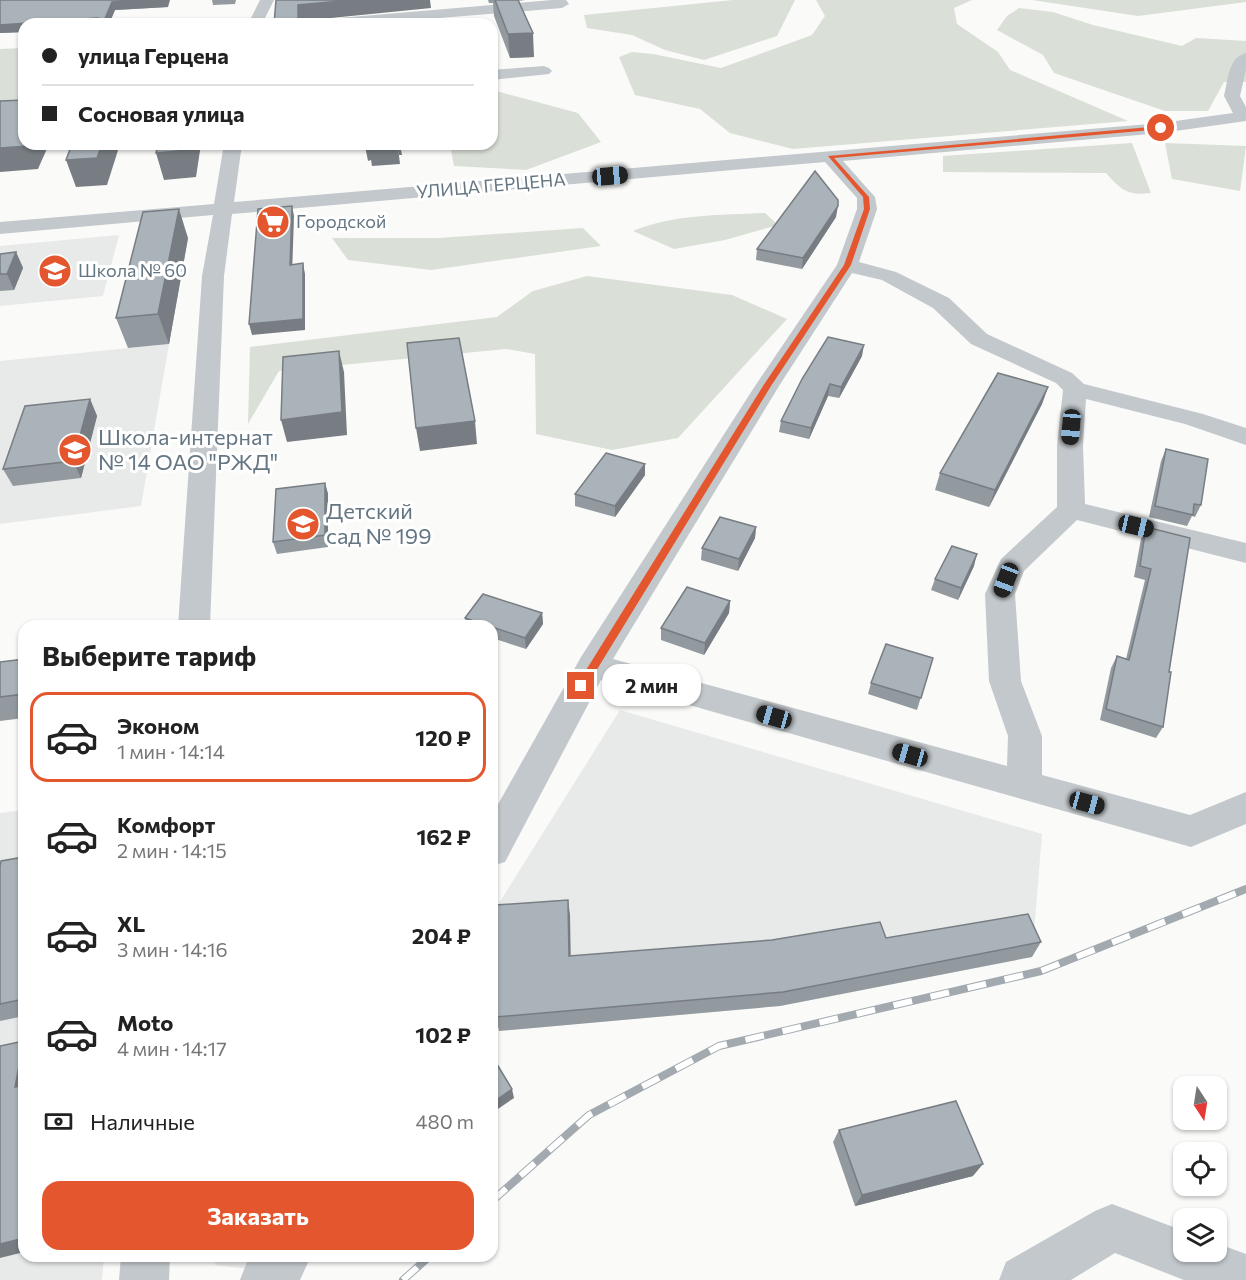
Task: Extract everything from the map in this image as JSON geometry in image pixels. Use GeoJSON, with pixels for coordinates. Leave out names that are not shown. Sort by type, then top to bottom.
{"type":"FeatureCollection","features":[{"type":"Feature","properties":{"kind":"street"},"geometry":{"type":"LineString","coordinates":[[258,18],[267,0]]}},
{"type":"Feature","properties":{"kind":"street"},"geometry":{"type":"LineString","coordinates":[[382,18],[560,2]]}},
{"type":"Feature","properties":{"kind":"street"},"geometry":{"type":"LineString","coordinates":[[1245,121],[1232,96],[1240,62],[1246,57]]}},
{"type":"Feature","properties":{"kind":"street"},"geometry":{"type":"LineString","coordinates":[[498,75],[544,71]]}},
{"type":"Feature","properties":{"kind":"street","name":"УЛИЦА ГЕРЦЕНА"},"geometry":{"type":"LineString","coordinates":[[0,228],[1161,128],[1200,132],[1245,121]]}},
{"type":"Feature","properties":{"kind":"street"},"geometry":{"type":"LineString","coordinates":[[194,620],[213,276],[232,150]]}},
{"type":"Feature","properties":{"kind":"street"},"geometry":{"type":"LineString","coordinates":[[498,826],[504,803],[761,396],[847,265],[867,209],[866,197],[830,157]]}},
{"type":"Feature","properties":{"kind":"street"},"geometry":{"type":"LineString","coordinates":[[847,265],[889,276],[941,303],[979,339],[1064,378],[1075,389],[1194,419],[1246,437]]}},
{"type":"Feature","properties":{"kind":"street"},"geometry":{"type":"LineString","coordinates":[[1024,786],[1025,735],[1005,681],[1000,594],[1011,566],[1071,510],[1070,446],[1075,389]]}},
{"type":"Feature","properties":{"kind":"street"},"geometry":{"type":"LineString","coordinates":[[1071,510],[1246,553]]}},
{"type":"Feature","properties":{"kind":"street"},"geometry":{"type":"LineString","coordinates":[[592,666],[1191,831],[1246,807]]}},
{"type":"Feature","properties":{"kind":"street"},"geometry":{"type":"LineString","coordinates":[[1024,1280],[1112,1228],[1246,1279]]}},
{"type":"Feature","properties":{"kind":"street"},"geometry":{"type":"LineString","coordinates":[[144,1280],[146,1262]]}},
{"type":"Feature","properties":{"kind":"street"},"geometry":{"type":"LineString","coordinates":[[265,1280],[277,1272],[283,1262]]}},
{"type":"Feature","properties":{"kind":"shaded area"},"geometry":{"type":"Polygon","coordinates":[[[733,0],[795,0],[777,36],[704,60],[665,50],[632,35],[587,28],[584,15],[733,0]]]}},
{"type":"Feature","properties":{"kind":"shaded area"},"geometry":{"type":"Polygon","coordinates":[[[816,0],[972,0],[954,8],[957,24],[998,52],[1010,70],[1128,121],[793,149],[730,133],[700,109],[635,95],[619,57],[632,52],[653,54],[721,68],[812,35],[825,16],[816,0]]]}},
{"type":"Feature","properties":{"kind":"shaded area"},"geometry":{"type":"Polygon","coordinates":[[[1032,0],[1246,0],[1246,2],[1138,16],[1032,0]]]}},
{"type":"Feature","properties":{"kind":"shaded area"},"geometry":{"type":"Polygon","coordinates":[[[1019,8],[1053,12],[1093,25],[1182,46],[1196,38],[1246,41],[1246,82],[1224,82],[1208,111],[1165,111],[1054,73],[1043,55],[997,30],[1007,16],[1019,8]]]}},
{"type":"Feature","properties":{"kind":"shaded area"},"geometry":{"type":"Polygon","coordinates":[[[18,48],[18,104],[0,106],[0,49],[18,48]]]}},
{"type":"Feature","properties":{"kind":"shaded area"},"geometry":{"type":"Polygon","coordinates":[[[498,92],[578,113],[601,142],[526,170],[454,166],[451,150],[498,150],[498,92]]]}},
{"type":"Feature","properties":{"kind":"shaded area"},"geometry":{"type":"Polygon","coordinates":[[[1132,143],[1151,193],[1136,194],[1126,190],[1116,184],[1106,173],[943,172],[943,156],[1132,143]]]}},
{"type":"Feature","properties":{"kind":"shaded area"},"geometry":{"type":"Polygon","coordinates":[[[1165,143],[1246,146],[1240,191],[1172,179],[1165,143]]]}},
{"type":"Feature","properties":{"kind":"shaded area"},"geometry":{"type":"Polygon","coordinates":[[[765,213],[778,225],[725,240],[674,249],[633,231],[681,218],[765,213]]]}},
{"type":"Feature","properties":{"kind":"shaded area"},"geometry":{"type":"Polygon","coordinates":[[[583,228],[601,246],[431,270],[348,260],[332,238],[439,238],[583,228]]]}},
{"type":"Feature","properties":{"kind":"shaded area","name":"Школа № 60"},"geometry":{"type":"Polygon","coordinates":[[[119,235],[103,296],[0,306],[0,246],[119,235]]]}},
{"type":"Feature","properties":{"kind":"shaded area"},"geometry":{"type":"Polygon","coordinates":[[[587,276],[732,295],[787,319],[678,438],[612,450],[536,434],[535,354],[506,349],[279,371],[248,424],[250,347],[497,317],[533,291],[587,276]]]}},
{"type":"Feature","properties":{"kind":"shaded area","name":"Школа-интернат № 14 ОАО \"РЖД\""},"geometry":{"type":"Polygon","coordinates":[[[169,344],[141,506],[0,524],[0,361],[169,344]]]}},
{"type":"Feature","properties":{"kind":"shaded area"},"geometry":{"type":"Polygon","coordinates":[[[620,710],[1042,834],[1032,957],[780,1006],[499,1031],[498,905],[620,710]]]}},
{"type":"Feature","properties":{"kind":"shaded area"},"geometry":{"type":"Polygon","coordinates":[[[18,811],[18,1262],[104,1262],[102,1280],[0,1280],[0,813],[18,811]]]}},
{"type":"Feature","properties":{"kind":"shaded area"},"geometry":{"type":"Polygon","coordinates":[[[216,1262],[263,1262],[258,1270],[215,1265],[216,1262]]]}},
{"type":"Feature","properties":{"kind":"building"},"geometry":{"type":"Polygon","coordinates":[[[0,0],[152,0],[112,2],[105,18],[18,18],[18,24],[0,25],[0,0]]]}},
{"type":"Feature","properties":{"kind":"building"},"geometry":{"type":"Polygon","coordinates":[[[276,0],[352,0],[298,5],[298,18],[274,18],[276,0]]]}},
{"type":"Feature","properties":{"kind":"building"},"geometry":{"type":"Polygon","coordinates":[[[495,0],[518,0],[533,33],[508,34],[495,0]]]}},
{"type":"Feature","properties":{"kind":"building"},"geometry":{"type":"Polygon","coordinates":[[[18,100],[18,147],[0,148],[0,101],[18,100]]]}},
{"type":"Feature","properties":{"kind":"building"},"geometry":{"type":"Polygon","coordinates":[[[70,150],[100,150],[97,158],[66,160],[70,150]]]}},
{"type":"Feature","properties":{"kind":"building"},"geometry":{"type":"Polygon","coordinates":[[[157,150],[188,150],[156,153],[157,150]]]}},
{"type":"Feature","properties":{"kind":"building"},"geometry":{"type":"Polygon","coordinates":[[[815,171],[838,200],[838,206],[803,258],[757,249],[815,171]]]}},
{"type":"Feature","properties":{"kind":"building"},"geometry":{"type":"Polygon","coordinates":[[[292,206],[290,265],[303,263],[303,319],[249,324],[258,209],[292,206]]]}},
{"type":"Feature","properties":{"kind":"building"},"geometry":{"type":"Polygon","coordinates":[[[179,209],[158,314],[116,318],[143,212],[179,209]]]}},
{"type":"Feature","properties":{"kind":"building"},"geometry":{"type":"Polygon","coordinates":[[[16,252],[7,274],[0,274],[0,254],[16,252]]]}},
{"type":"Feature","properties":{"kind":"building"},"geometry":{"type":"Polygon","coordinates":[[[828,337],[864,345],[841,387],[830,384],[811,428],[781,421],[802,379],[828,337]]]}},
{"type":"Feature","properties":{"kind":"building"},"geometry":{"type":"Polygon","coordinates":[[[459,338],[475,421],[416,428],[407,343],[459,338]]]}},
{"type":"Feature","properties":{"kind":"building"},"geometry":{"type":"Polygon","coordinates":[[[339,351],[342,412],[281,420],[283,357],[339,351]]]}},
{"type":"Feature","properties":{"kind":"building"},"geometry":{"type":"Polygon","coordinates":[[[998,373],[1048,387],[995,490],[940,473],[998,373]]]}},
{"type":"Feature","properties":{"kind":"building"},"geometry":{"type":"Polygon","coordinates":[[[90,399],[73,461],[3,469],[25,406],[90,399]]]}},
{"type":"Feature","properties":{"kind":"building"},"geometry":{"type":"Polygon","coordinates":[[[1166,449],[1208,459],[1201,505],[1194,504],[1193,515],[1155,506],[1166,449]]]}},
{"type":"Feature","properties":{"kind":"building"},"geometry":{"type":"Polygon","coordinates":[[[606,453],[645,464],[615,506],[575,494],[606,453]]]}},
{"type":"Feature","properties":{"kind":"building","name":"Детский сад № 199"},"geometry":{"type":"Polygon","coordinates":[[[325,483],[325,535],[273,542],[276,489],[325,483]]]}},
{"type":"Feature","properties":{"kind":"building"},"geometry":{"type":"Polygon","coordinates":[[[720,517],[756,527],[739,559],[702,548],[720,517]]]}},
{"type":"Feature","properties":{"kind":"building"},"geometry":{"type":"Polygon","coordinates":[[[1146,527],[1190,538],[1169,672],[1171,672],[1163,727],[1106,709],[1117,656],[1129,660],[1151,569],[1140,566],[1146,527]]]}},
{"type":"Feature","properties":{"kind":"building"},"geometry":{"type":"Polygon","coordinates":[[[952,546],[977,554],[961,588],[935,579],[952,546]]]}},
{"type":"Feature","properties":{"kind":"building"},"geometry":{"type":"Polygon","coordinates":[[[687,587],[730,601],[705,643],[661,628],[687,587]]]}},
{"type":"Feature","properties":{"kind":"building"},"geometry":{"type":"Polygon","coordinates":[[[483,594],[542,613],[525,638],[498,629],[498,620],[465,618],[483,594]]]}},
{"type":"Feature","properties":{"kind":"building"},"geometry":{"type":"Polygon","coordinates":[[[886,644],[933,658],[921,698],[871,683],[886,644]]]}},
{"type":"Feature","properties":{"kind":"building"},"geometry":{"type":"Polygon","coordinates":[[[18,660],[18,695],[0,697],[0,662],[18,660]]]}},
{"type":"Feature","properties":{"kind":"building"},"geometry":{"type":"Polygon","coordinates":[[[18,858],[18,1000],[0,1004],[0,866],[1,861],[18,858]]]}},
{"type":"Feature","properties":{"kind":"building"},"geometry":{"type":"Polygon","coordinates":[[[568,900],[569,956],[772,940],[880,922],[886,938],[1028,914],[1041,942],[783,992],[498,1017],[498,905],[568,900]]]}},
{"type":"Feature","properties":{"kind":"building"},"geometry":{"type":"Polygon","coordinates":[[[18,1042],[18,1072],[15,1087],[18,1086],[18,1240],[0,1244],[0,1046],[18,1042]]]}},
{"type":"Feature","properties":{"kind":"building"},"geometry":{"type":"Polygon","coordinates":[[[498,1066],[512,1089],[498,1099],[498,1066]]]}},
{"type":"Feature","properties":{"kind":"building"},"geometry":{"type":"Polygon","coordinates":[[[956,1101],[983,1164],[862,1195],[839,1130],[956,1101]]]}},
{"type":"Feature","properties":{"kind":"railway"},"geometry":{"type":"LineString","coordinates":[[498,1196],[589,1115],[719,1046],[1041,971],[1246,889]]}},
{"type":"Feature","properties":{"kind":"railway"},"geometry":{"type":"LineString","coordinates":[[403,1280],[423,1262]]}},
{"type":"Feature","properties":{"kind":"place","name":"Городской"},"geometry":{"type":"Point","coordinates":[273,222]}},
{"type":"Feature","properties":{"kind":"place","name":"Школа № 60"},"geometry":{"type":"Point","coordinates":[55,271]}},
{"type":"Feature","properties":{"kind":"place","name":"Школа-интернат № 14 ОАО \"РЖД\""},"geometry":{"type":"Point","coordinates":[75,450]}},
{"type":"Feature","properties":{"kind":"place","name":"Детский сад № 199"},"geometry":{"type":"Point","coordinates":[303,524]}},
{"type":"Feature","properties":{"kind":"route"},"geometry":{"type":"LineString","coordinates":[[581,686],[767,386],[847,265],[867,209],[866,197],[830,157],[1161,128]]}}]}
